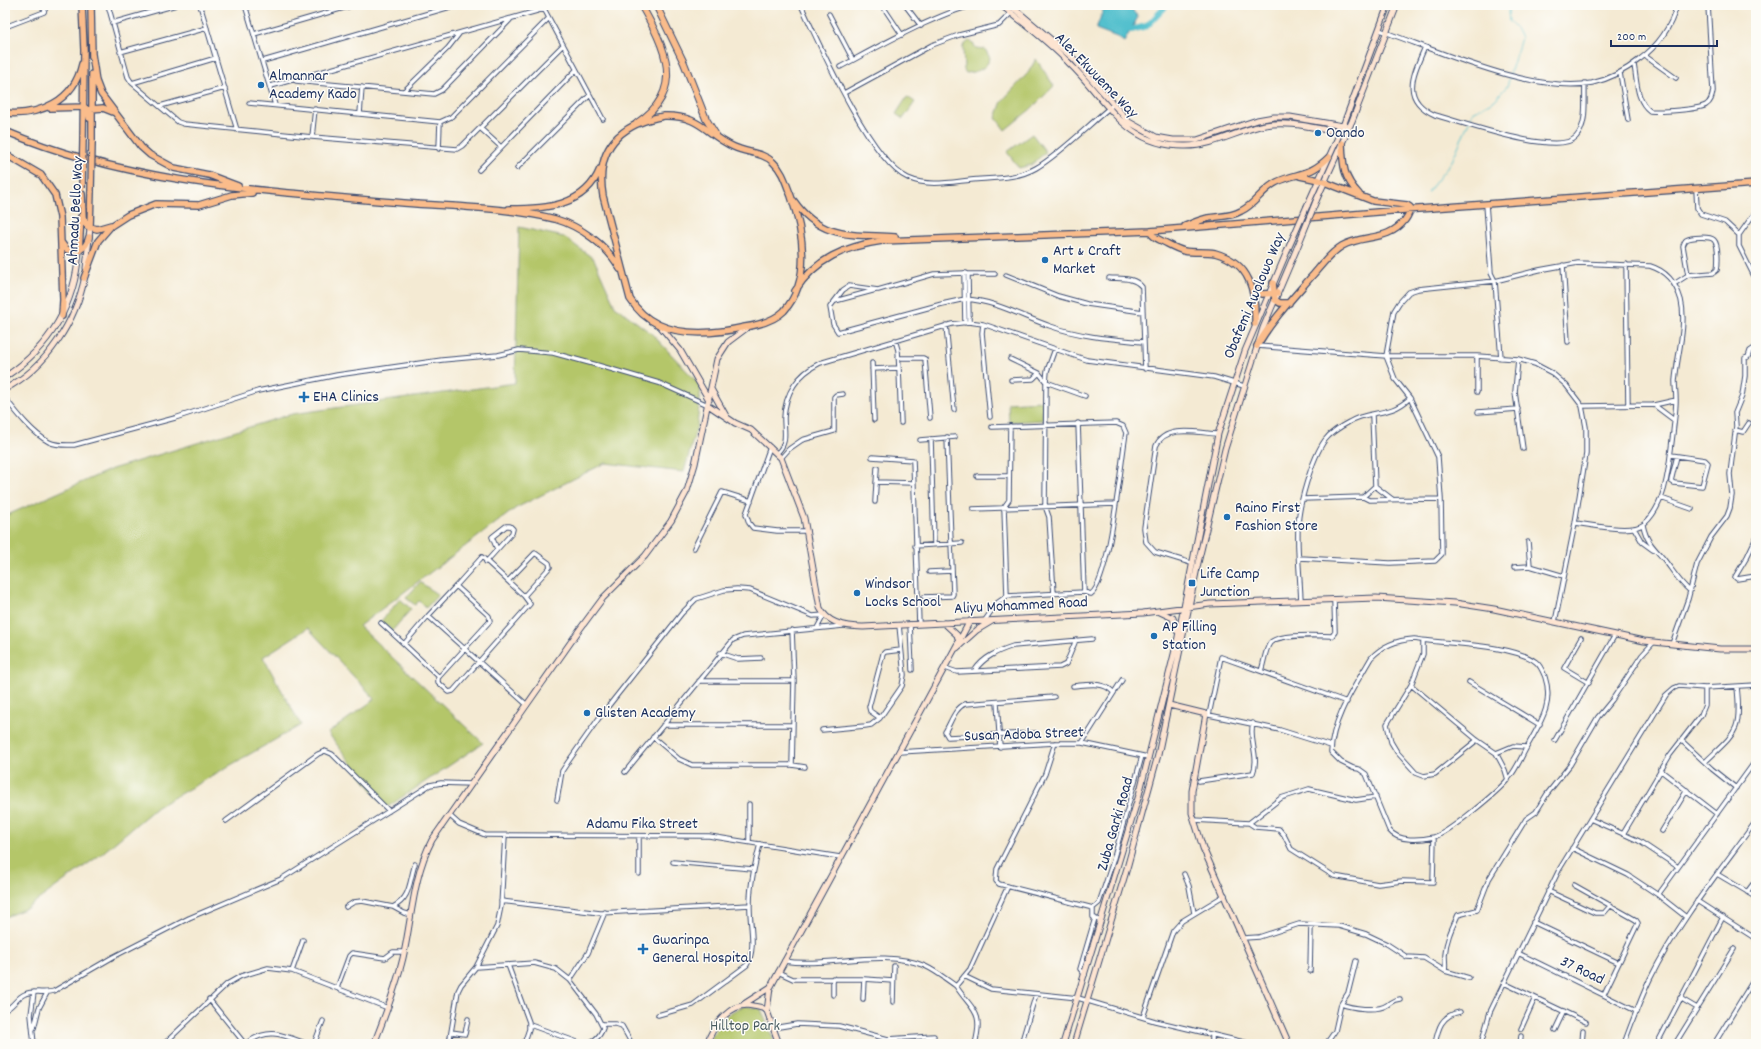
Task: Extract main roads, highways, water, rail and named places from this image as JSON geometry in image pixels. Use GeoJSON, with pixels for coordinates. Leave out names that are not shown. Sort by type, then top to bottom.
{"type":"FeatureCollection","features":[{"type":"Feature","properties":{"kind":"highway"},"geometry":{"type":"LineString","coordinates":[[637,123],[651,112],[661,99],[667,82],[667,63],[661,42],[641,5]]}},
{"type":"Feature","properties":{"kind":"highway"},"geometry":{"type":"LineString","coordinates":[[656,5],[684,63],[706,119],[716,135]]}},
{"type":"Feature","properties":{"kind":"main road","name":"Ahmadu Bello Way"},"geometry":{"type":"LineString","coordinates":[[82,5],[88,108],[92,140],[90,228]]}},
{"type":"Feature","properties":{"kind":"main road","name":"Ahmadu Bello Way"},"geometry":{"type":"LineString","coordinates":[[79,251],[83,119],[88,108],[92,54],[91,5]]}},
{"type":"Feature","properties":{"kind":"main road"},"geometry":{"type":"LineString","coordinates":[[47,108],[62,98],[74,84],[80,70],[84,50]]}},
{"type":"Feature","properties":{"kind":"main road"},"geometry":{"type":"LineString","coordinates":[[92,54],[98,87],[106,102],[141,147],[157,160],[174,168],[209,175],[250,190]]}},
{"type":"Feature","properties":{"kind":"main road"},"geometry":{"type":"LineString","coordinates":[[5,113],[31,112],[47,108],[103,108],[115,114]]}},
{"type":"Feature","properties":{"kind":"main road"},"geometry":{"type":"LineString","coordinates":[[5,132],[65,154],[108,166],[161,178],[250,190],[487,210],[538,216],[556,220],[572,226],[586,234],[606,251],[619,267],[634,304],[656,322],[684,332],[705,334],[749,327],[768,321],[779,315],[790,303],[802,266],[803,243],[799,221],[780,170],[772,161],[760,154],[735,147],[701,124],[680,117],[664,116],[637,123],[614,140],[591,186],[582,194],[569,201],[538,209],[487,210]]}},
{"type":"Feature","properties":{"kind":"main road"},"geometry":{"type":"LineString","coordinates":[[1342,143],[1344,172],[1352,186],[1362,197]]}},
{"type":"Feature","properties":{"kind":"main road"},"geometry":{"type":"LineString","coordinates":[[5,154],[37,171],[49,183],[55,195],[58,208],[60,242],[63,300],[62,316]]}},
{"type":"Feature","properties":{"kind":"main road"},"geometry":{"type":"LineString","coordinates":[[1182,228],[1207,218],[1237,214],[1249,207],[1276,182],[1300,176],[1317,168],[1329,158]]}},
{"type":"Feature","properties":{"kind":"main road"},"geometry":{"type":"LineString","coordinates":[[603,163],[601,181],[603,196],[624,279]]}},
{"type":"Feature","properties":{"kind":"main road"},"geometry":{"type":"LineString","coordinates":[[1300,176],[1319,180],[1362,197],[1380,202],[1407,205],[1410,210]]}},
{"type":"Feature","properties":{"kind":"main road"},"geometry":{"type":"LineString","coordinates":[[795,291],[802,281],[816,267],[833,254],[867,243],[918,239],[1150,231],[1756,184]]}},
{"type":"Feature","properties":{"kind":"main road"},"geometry":{"type":"LineString","coordinates":[[82,191],[84,221],[90,228],[103,228],[116,223],[141,209],[156,204],[199,205],[238,194],[280,192]]}},
{"type":"Feature","properties":{"kind":"main road"},"geometry":{"type":"LineString","coordinates":[[789,192],[806,215],[819,225],[833,232],[848,235],[918,239]]}},
{"type":"Feature","properties":{"kind":"main road"},"geometry":{"type":"LineString","coordinates":[[1257,346],[1266,330],[1335,250],[1353,241],[1380,237],[1393,232],[1403,223],[1410,210]]}},
{"type":"Feature","properties":{"kind":"main road"},"geometry":{"type":"LineString","coordinates":[[84,278],[98,241],[116,223]]}},
{"type":"Feature","properties":{"kind":"main road"},"geometry":{"type":"LineString","coordinates":[[1150,231],[1155,238],[1176,248],[1214,253],[1229,259],[1242,270],[1254,290],[1256,305],[1255,324]]}},
{"type":"Feature","properties":{"kind":"main road"},"geometry":{"type":"LineString","coordinates":[[60,242],[66,249],[79,251],[85,247],[89,237]]}},
{"type":"Feature","properties":{"kind":"main road"},"geometry":{"type":"LineString","coordinates":[[1273,283],[1273,296]]}},
{"type":"Feature","properties":{"kind":"main road"},"geometry":{"type":"LineString","coordinates":[[1254,290],[1257,293],[1273,296],[1280,303],[1289,303]]}},
{"type":"Feature","properties":{"kind":"water"},"geometry":{"type":"Polygon","coordinates":[[[1105,5],[1133,5],[1133,11],[1138,17],[1124,42],[1117,37],[1096,29],[1105,5]]]}},
{"type":"Feature","properties":{"kind":"waterway"},"geometry":{"type":"LineString","coordinates":[[1131,30],[1147,26],[1167,5]]}},
{"type":"Feature","properties":{"kind":"waterway"},"geometry":{"type":"LineString","coordinates":[[1510,74],[1521,38],[1517,30],[1509,22],[1508,11],[1513,5]]}},
{"type":"Feature","properties":{"kind":"waterway"},"geometry":{"type":"LineString","coordinates":[[1428,192],[1452,161],[1473,112],[1495,100],[1507,86],[1510,77]]}},
{"type":"Feature","properties":{"kind":"place","name":"Almannar Academy Kado"},"geometry":{"type":"Point","coordinates":[261,85]}},
{"type":"Feature","properties":{"kind":"place","name":"Oando"},"geometry":{"type":"Point","coordinates":[1318,133]}},
{"type":"Feature","properties":{"kind":"place","name":"Art & Craft Market"},"geometry":{"type":"Point","coordinates":[1045,260]}},
{"type":"Feature","properties":{"kind":"place","name":"EHA Clinics"},"geometry":{"type":"Point","coordinates":[304,397]}},
{"type":"Feature","properties":{"kind":"place","name":"Raino First Fashion Store"},"geometry":{"type":"Point","coordinates":[1227,517]}},
{"type":"Feature","properties":{"kind":"place","name":"Life Camp Junction"},"geometry":{"type":"Point","coordinates":[1192,583]}},
{"type":"Feature","properties":{"kind":"place","name":"Windsor Locks School"},"geometry":{"type":"Point","coordinates":[857,593]}},
{"type":"Feature","properties":{"kind":"place","name":"AP Filling Station"},"geometry":{"type":"Point","coordinates":[1154,636]}},
{"type":"Feature","properties":{"kind":"place","name":"Glisten Academy"},"geometry":{"type":"Point","coordinates":[587,713]}},
{"type":"Feature","properties":{"kind":"place","name":"Gwarinpa General Hospital"},"geometry":{"type":"Point","coordinates":[643,949]}},
{"type":"Feature","properties":{"kind":"park label","name":"Hilltop Park"},"geometry":{"type":"Point","coordinates":[745,1026]}}]}
